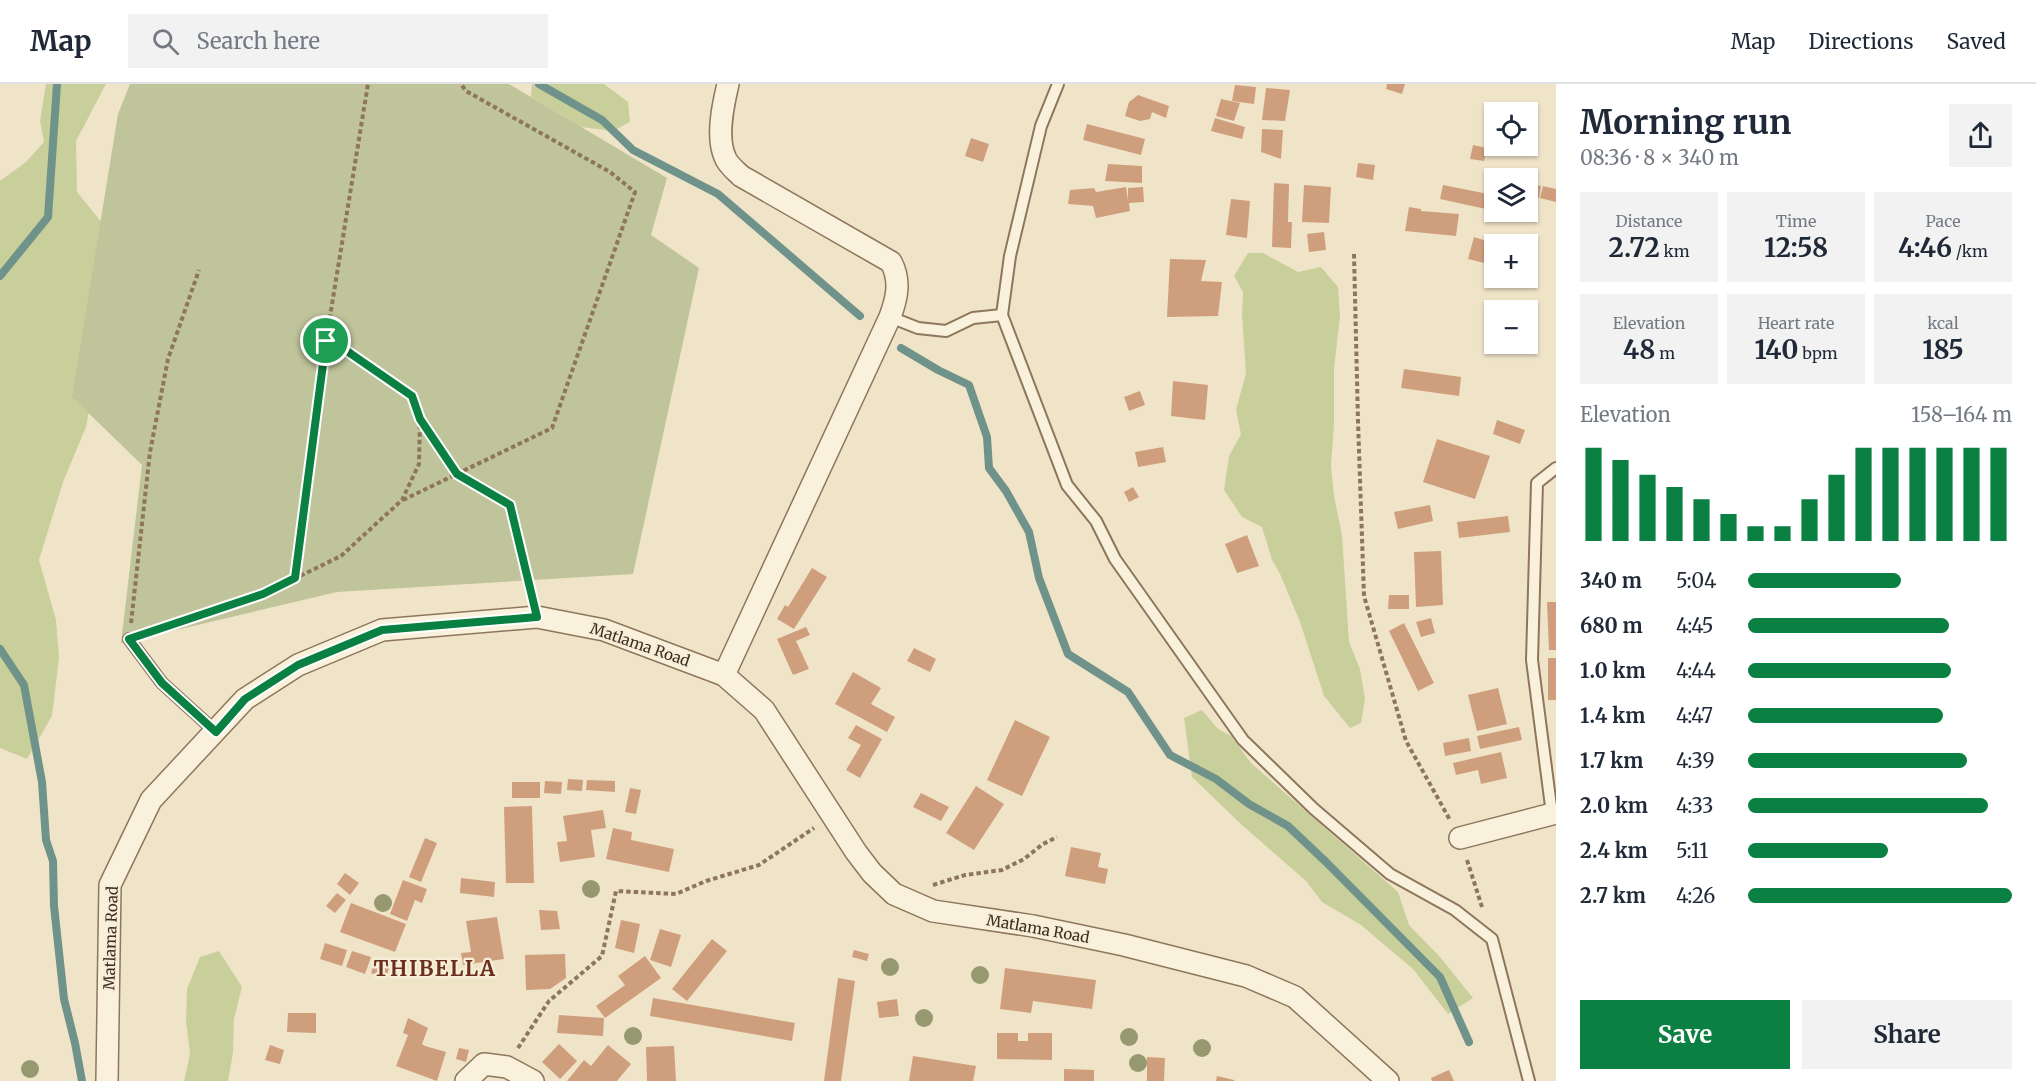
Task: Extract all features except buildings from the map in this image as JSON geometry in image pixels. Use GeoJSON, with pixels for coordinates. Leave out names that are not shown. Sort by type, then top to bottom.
{"type":"FeatureCollection","features":[{"type":"Feature","properties":{"kind":"street"},"geometry":{"type":"LineString","coordinates":[[724,675],[890,317],[896,300],[897,283],[897,273],[891,262],[741,176],[725,158],[721,132],[728,84]]}},
{"type":"Feature","properties":{"kind":"street","name":"Matlama Road"},"geometry":{"type":"LineString","coordinates":[[107,1081],[110,885],[151,800],[245,699],[298,665],[382,630],[537,617],[604,630],[724,675],[764,710],[872,873],[894,894],[933,910],[1033,926],[1124,945],[1246,976],[1294,997],[1388,1081]]}},
{"type":"Feature","properties":{"kind":"street"},"geometry":{"type":"LineString","coordinates":[[1460,838],[1552,814]]}},
{"type":"Feature","properties":{"kind":"street"},"geometry":{"type":"LineString","coordinates":[[466,1081],[484,1064],[507,1066],[533,1081]]}},
{"type":"Feature","properties":{"kind":"lane"},"geometry":{"type":"LineString","coordinates":[[1058,84],[1041,126],[1010,256],[1002,315],[1067,485],[1096,521],[1115,559],[1243,740],[1314,809],[1390,874],[1455,910],[1492,939],[1529,1081]]}},
{"type":"Feature","properties":{"kind":"lane"},"geometry":{"type":"LineString","coordinates":[[890,317],[918,328],[946,331],[973,318],[1002,315]]}},
{"type":"Feature","properties":{"kind":"lane"},"geometry":{"type":"LineString","coordinates":[[1552,814],[1532,660],[1537,483],[1556,468]]}},
{"type":"Feature","properties":{"kind":"lane"},"geometry":{"type":"LineString","coordinates":[[129,639],[162,683],[216,732]]}},
{"type":"Feature","properties":{"kind":"path"},"geometry":{"type":"LineString","coordinates":[[295,578],[326,341],[368,84]]}},
{"type":"Feature","properties":{"kind":"path"},"geometry":{"type":"LineString","coordinates":[[199,270],[168,359],[150,452],[129,639],[263,594],[341,556],[402,500],[552,428],[635,192],[610,172],[466,91],[461,84]]}},
{"type":"Feature","properties":{"kind":"path"},"geometry":{"type":"LineString","coordinates":[[1354,254],[1364,596],[1406,741],[1460,838],[1492,939]]}},
{"type":"Feature","properties":{"kind":"path"},"geometry":{"type":"LineString","coordinates":[[326,341],[344,349],[412,396],[420,419],[457,474],[510,505],[537,617]]}},
{"type":"Feature","properties":{"kind":"path"},"geometry":{"type":"LineString","coordinates":[[402,500],[419,464],[420,419]]}},
{"type":"Feature","properties":{"kind":"path"},"geometry":{"type":"LineString","coordinates":[[507,1066],[549,1001],[602,956],[616,891],[676,894],[706,881],[759,865],[834,816]]}},
{"type":"Feature","properties":{"kind":"path"},"geometry":{"type":"LineString","coordinates":[[919,904],[930,885],[965,875],[1002,870],[1024,859],[1043,844],[1057,837]]}},
{"type":"Feature","properties":{"kind":"green space"},"geometry":{"type":"Polygon","coordinates":[[[46,84],[106,84],[76,141],[77,192],[120,245],[86,427],[63,482],[39,560],[56,620],[59,658],[52,716],[27,759],[0,748],[0,181],[26,162],[44,142],[40,121],[46,84]]]}},
{"type":"Feature","properties":{"kind":"green space"},"geometry":{"type":"Polygon","coordinates":[[[130,84],[509,84],[667,178],[651,235],[699,268],[633,574],[337,592],[121,643],[142,465],[72,397],[118,114],[130,84]]]}},
{"type":"Feature","properties":{"kind":"green space"},"geometry":{"type":"Polygon","coordinates":[[[532,84],[604,84],[628,102],[630,122],[613,131],[581,127],[531,97],[532,84]]]}},
{"type":"Feature","properties":{"kind":"green space"},"geometry":{"type":"Polygon","coordinates":[[[1248,253],[1263,253],[1298,272],[1321,267],[1338,287],[1340,316],[1334,369],[1331,466],[1342,535],[1349,642],[1360,669],[1365,699],[1361,723],[1350,728],[1324,696],[1300,622],[1272,560],[1262,527],[1242,517],[1224,490],[1229,456],[1241,434],[1236,410],[1246,373],[1242,315],[1243,292],[1234,276],[1248,253]]]}},
{"type":"Feature","properties":{"kind":"green space"},"geometry":{"type":"Polygon","coordinates":[[[1202,710],[1218,729],[1231,736],[1251,763],[1398,892],[1409,925],[1440,957],[1473,998],[1448,1014],[1413,969],[1361,925],[1322,902],[1306,881],[1243,826],[1192,777],[1184,718],[1202,710]]]}},
{"type":"Feature","properties":{"kind":"green space"},"geometry":{"type":"Polygon","coordinates":[[[219,951],[242,987],[234,1019],[233,1053],[228,1081],[184,1081],[190,1054],[186,1021],[187,989],[200,957],[219,951]]]}},
{"type":"Feature","properties":{"kind":"waterway"},"geometry":{"type":"LineString","coordinates":[[0,276],[48,217],[57,84]]}},
{"type":"Feature","properties":{"kind":"waterway"},"geometry":{"type":"LineString","coordinates":[[539,84],[602,120],[633,150],[718,194],[860,316]]}},
{"type":"Feature","properties":{"kind":"waterway"},"geometry":{"type":"LineString","coordinates":[[901,348],[969,385],[987,437],[989,468],[1006,491],[1029,532],[1039,578],[1068,654],[1128,692],[1170,755],[1216,779],[1249,804],[1288,826],[1326,862],[1440,977],[1469,1042]]}},
{"type":"Feature","properties":{"kind":"waterway"},"geometry":{"type":"LineString","coordinates":[[0,649],[24,685],[42,782],[46,840],[53,861],[54,906],[64,999],[82,1081]]}},
{"type":"Feature","properties":{"kind":"district","name":"THIBELLA"},"geometry":{"type":"Point","coordinates":[435,969]}},
{"type":"Feature","properties":{"kind":"route"},"geometry":{"type":"LineString","coordinates":[[326,341],[344,349],[412,396],[420,419],[457,474],[510,505],[537,617],[382,630],[298,665],[245,699],[216,732],[162,683],[129,639],[263,594],[295,578],[326,341]]}}]}
